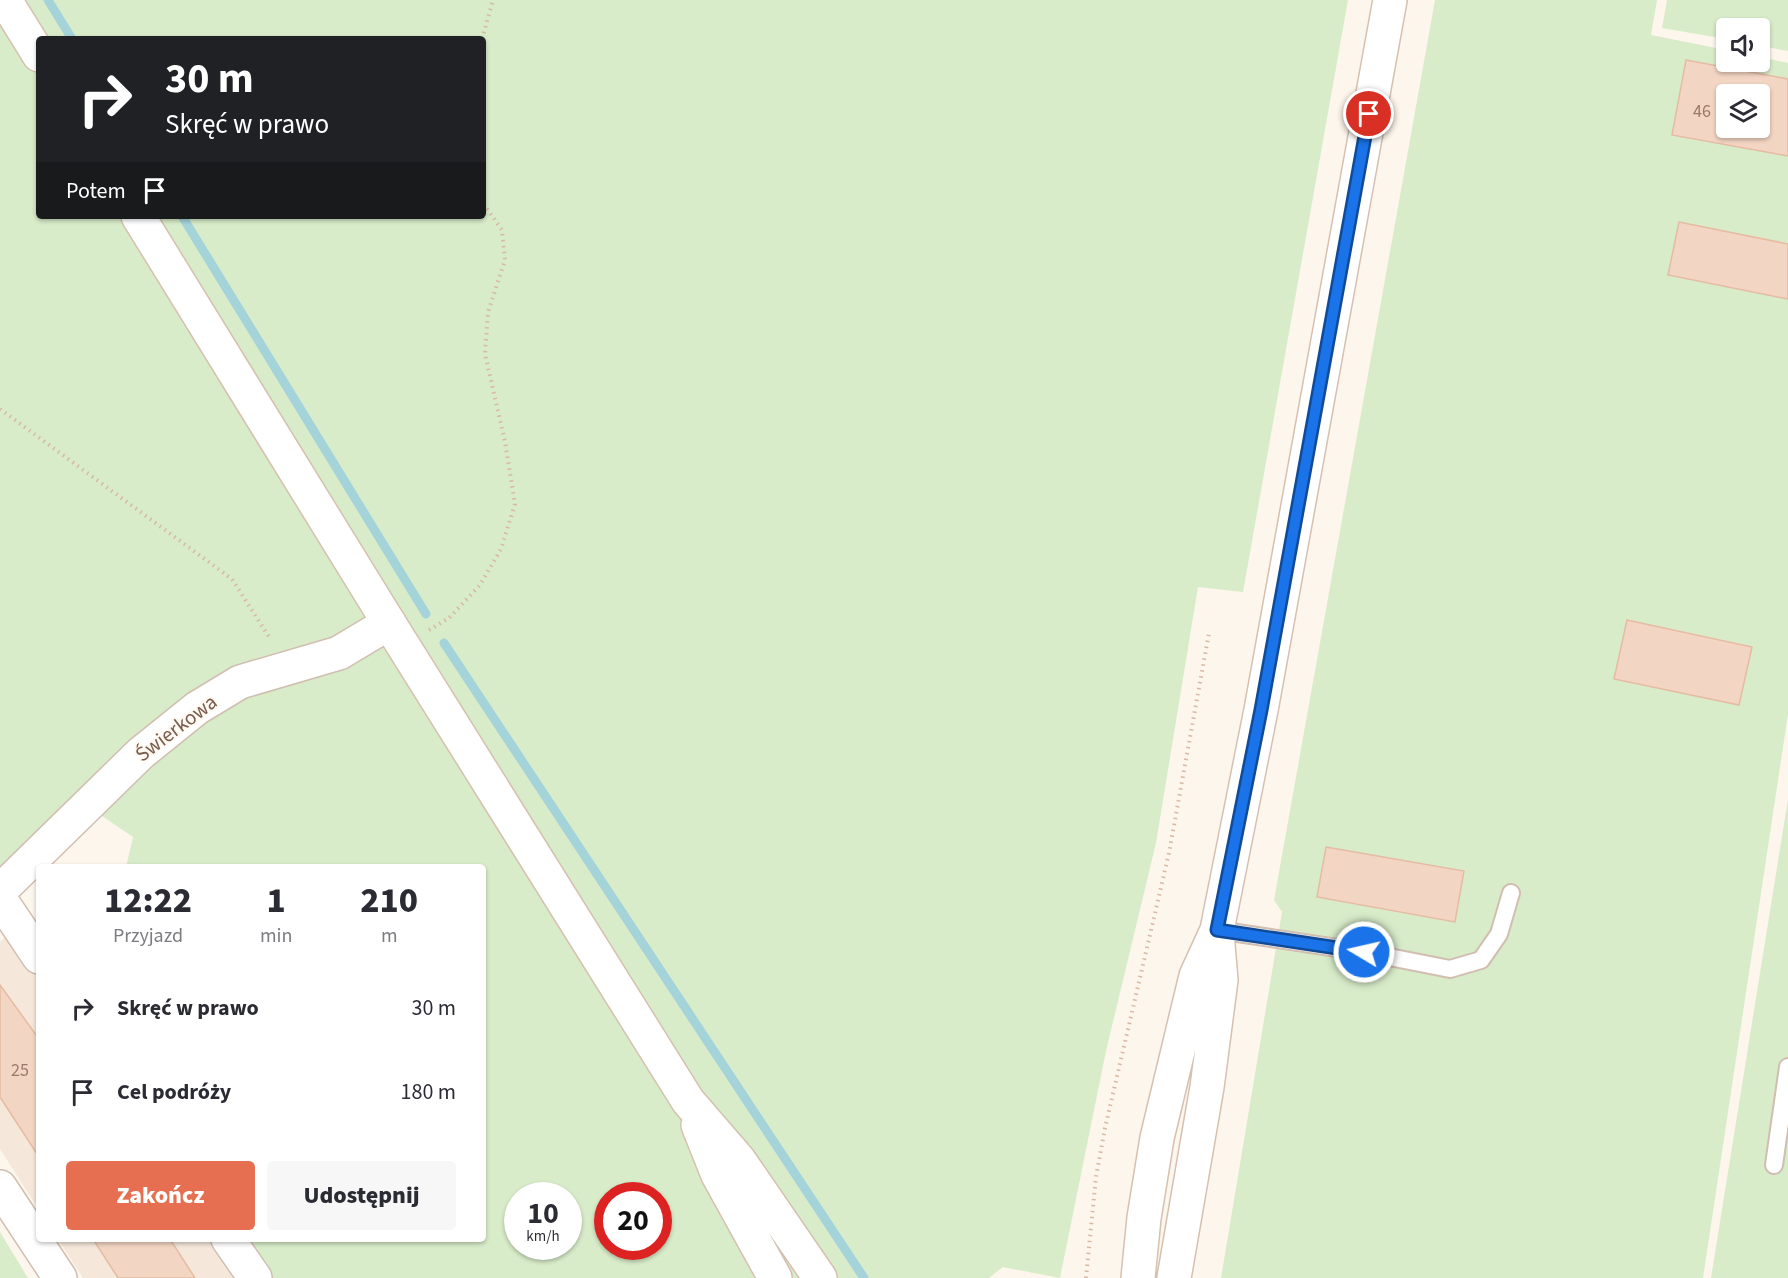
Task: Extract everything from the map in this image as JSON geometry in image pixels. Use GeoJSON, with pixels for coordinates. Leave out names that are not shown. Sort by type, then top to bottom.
{"type":"FeatureCollection","features":[{"type":"Feature","properties":{"kind":"main road"},"geometry":{"type":"LineString","coordinates":[[5,0],[36,50]]}},
{"type":"Feature","properties":{"kind":"main road"},"geometry":{"type":"LineString","coordinates":[[1138,1278],[1144,1218],[1157,1138],[1196,976],[1217,930],[1261,710],[1390,0]]}},
{"type":"Feature","properties":{"kind":"main road"},"geometry":{"type":"LineString","coordinates":[[140,219],[688,1101],[739,1160],[820,1278]]}},
{"type":"Feature","properties":{"kind":"main road","name":"Świerkowa"},"geometry":{"type":"LineString","coordinates":[[0,891],[141,753],[197,708],[240,682],[339,653],[389,623]]}},
{"type":"Feature","properties":{"kind":"main road"},"geometry":{"type":"LineString","coordinates":[[0,899],[36,953]]}},
{"type":"Feature","properties":{"kind":"main road"},"geometry":{"type":"LineString","coordinates":[[1174,1278],[1207,1087],[1221,980],[1217,930]]}},
{"type":"Feature","properties":{"kind":"main road"},"geometry":{"type":"LineString","coordinates":[[688,1101],[718,1174],[775,1278]]}},
{"type":"Feature","properties":{"kind":"main road"},"geometry":{"type":"LineString","coordinates":[[0,1187],[36,1242]]}},
{"type":"Feature","properties":{"kind":"main road"},"geometry":{"type":"LineString","coordinates":[[36,1242],[60,1278]]}},
{"type":"Feature","properties":{"kind":"main road"},"geometry":{"type":"LineString","coordinates":[[230,1242],[255,1278]]}},
{"type":"Feature","properties":{"kind":"lane"},"geometry":{"type":"LineString","coordinates":[[1217,930],[1364,952],[1450,969],[1481,960],[1499,934],[1511,894]]}},
{"type":"Feature","properties":{"kind":"lane"},"geometry":{"type":"LineString","coordinates":[[1774,1165],[1788,1067]]}},
{"type":"Feature","properties":{"kind":"path"},"geometry":{"type":"LineString","coordinates":[[483,36],[492,0]]}},
{"type":"Feature","properties":{"kind":"path"},"geometry":{"type":"LineString","coordinates":[[449,618],[480,585],[496,558],[515,504],[505,442],[485,354],[488,312],[505,260],[502,230],[486,207]]}},
{"type":"Feature","properties":{"kind":"path"},"geometry":{"type":"LineString","coordinates":[[0,409],[232,579],[289,668]]}},
{"type":"Feature","properties":{"kind":"path"},"geometry":{"type":"LineString","coordinates":[[1086,1278],[1095,1189],[1105,1128],[1169,854],[1209,633]]}},
{"type":"Feature","properties":{"kind":"shaded area"},"geometry":{"type":"Polygon","coordinates":[[[12,931],[36,967],[36,1205],[0,1149],[0,942],[12,931]]]}},
{"type":"Feature","properties":{"kind":"shaded area"},"geometry":{"type":"Polygon","coordinates":[[[60,1242],[218,1242],[242,1278],[83,1278],[60,1242]]]}},
{"type":"Feature","properties":{"kind":"green space"},"geometry":{"type":"Polygon","coordinates":[[[0,0],[1348,0],[1243,592],[1198,587],[1156,843],[1106,1051],[1060,1278],[1003,1267],[989,1278],[273,1278],[249,1242],[486,1242],[486,864],[127,864],[133,837],[77,799],[0,870],[0,0]]]}},
{"type":"Feature","properties":{"kind":"green space"},"geometry":{"type":"Polygon","coordinates":[[[1435,0],[1657,0],[1651,35],[1716,48],[1716,72],[1770,72],[1770,59],[1788,63],[1788,714],[1703,1278],[1221,1278],[1282,912],[1274,900],[1435,0]]]}},
{"type":"Feature","properties":{"kind":"green space"},"geometry":{"type":"Polygon","coordinates":[[[1667,0],[1788,0],[1788,51],[1770,48],[1770,18],[1716,18],[1716,37],[1662,28],[1667,0]]]}},
{"type":"Feature","properties":{"kind":"green space"},"geometry":{"type":"Polygon","coordinates":[[[1788,799],[1788,1278],[1711,1278],[1788,799]]]}},
{"type":"Feature","properties":{"kind":"green space"},"geometry":{"type":"Polygon","coordinates":[[[0,1232],[28,1278],[0,1278],[0,1232]]]}},
{"type":"Feature","properties":{"kind":"building"},"geometry":{"type":"Polygon","coordinates":[[[1686,60],[1716,66],[1716,72],[1750,72],[1788,79],[1788,156],[1672,135],[1686,60]]]}},
{"type":"Feature","properties":{"kind":"building"},"geometry":{"type":"Polygon","coordinates":[[[1679,222],[1788,244],[1788,299],[1668,275],[1679,222]]]}},
{"type":"Feature","properties":{"kind":"building"},"geometry":{"type":"Polygon","coordinates":[[[1627,620],[1752,647],[1739,705],[1614,679],[1627,620]]]}},
{"type":"Feature","properties":{"kind":"building"},"geometry":{"type":"Polygon","coordinates":[[[1326,847],[1464,871],[1455,922],[1317,897],[1326,847]]]}},
{"type":"Feature","properties":{"kind":"building"},"geometry":{"type":"Polygon","coordinates":[[[0,985],[36,1035],[36,1152],[0,1097],[0,985]]]}},
{"type":"Feature","properties":{"kind":"building"},"geometry":{"type":"Polygon","coordinates":[[[95,1242],[172,1242],[195,1278],[118,1278],[95,1242]]]}},
{"type":"Feature","properties":{"kind":"waterway"},"geometry":{"type":"LineString","coordinates":[[48,0],[70,36]]}},
{"type":"Feature","properties":{"kind":"waterway"},"geometry":{"type":"LineString","coordinates":[[184,219],[426,614]]}},
{"type":"Feature","properties":{"kind":"waterway"},"geometry":{"type":"LineString","coordinates":[[444,643],[864,1278]]}},
{"type":"Feature","properties":{"kind":"route"},"geometry":{"type":"LineString","coordinates":[[1364,952],[1217,930],[1261,710],[1369,114]]}}]}
